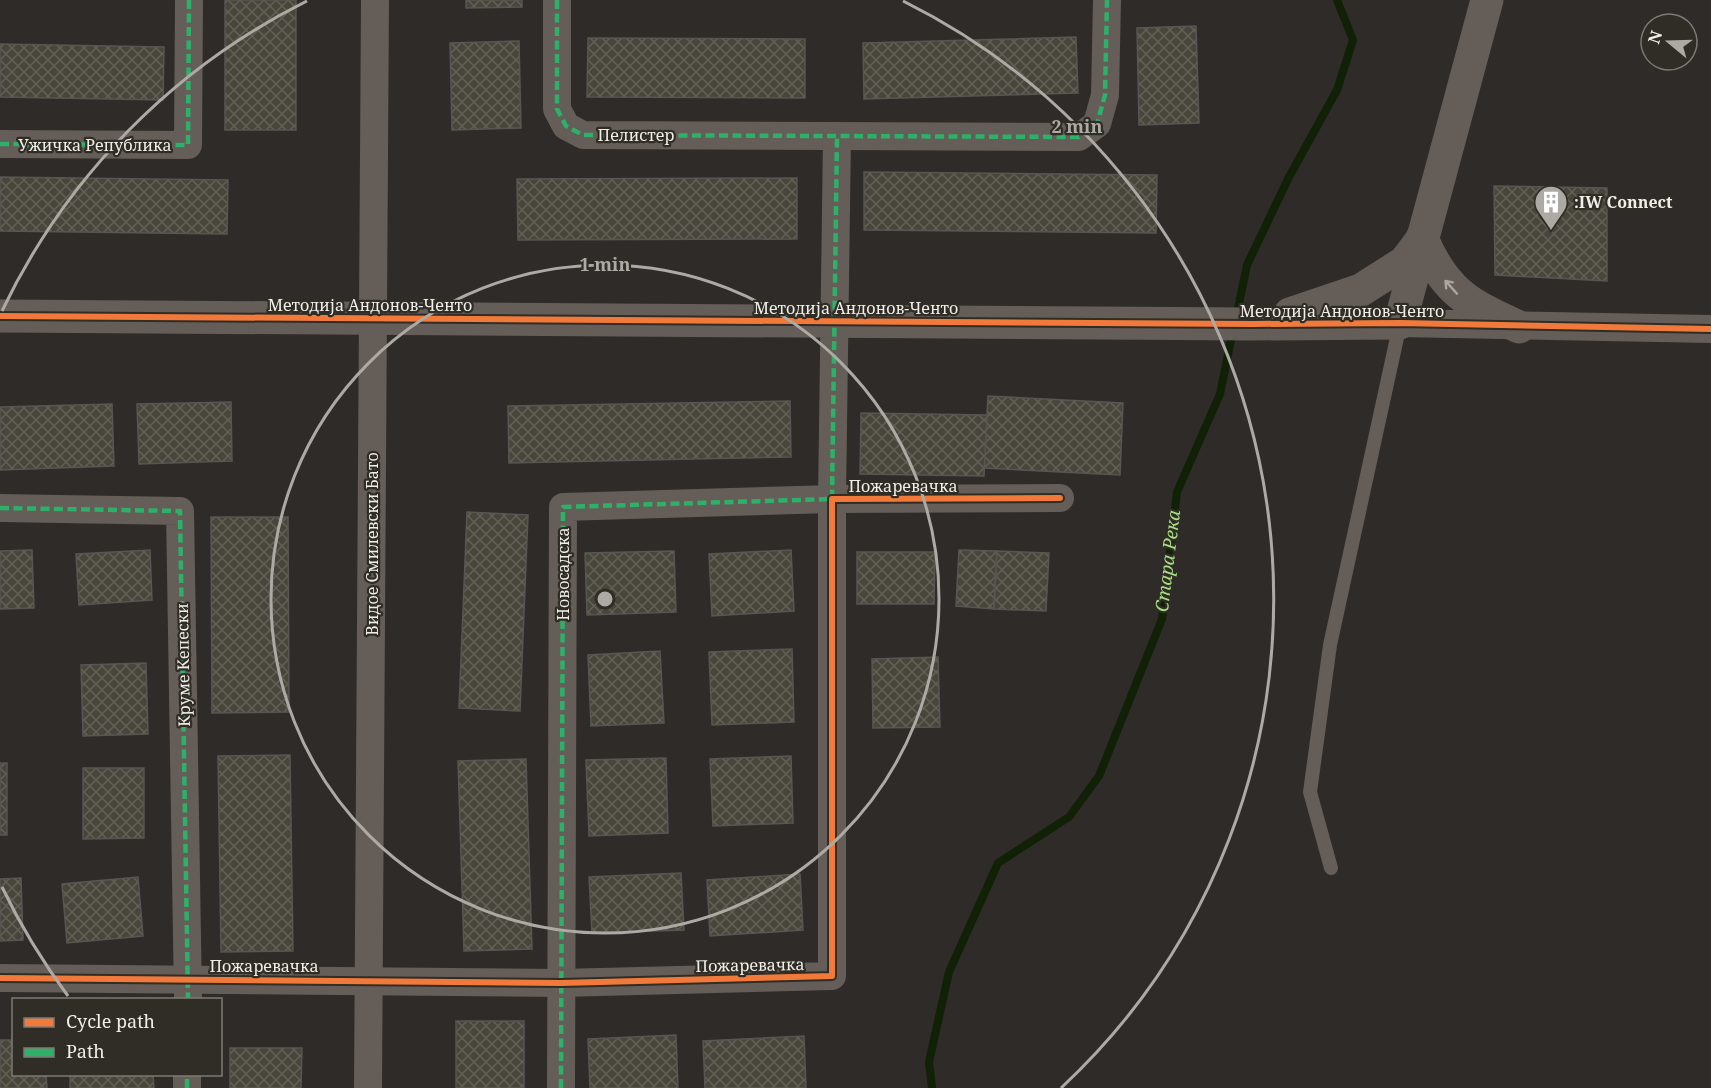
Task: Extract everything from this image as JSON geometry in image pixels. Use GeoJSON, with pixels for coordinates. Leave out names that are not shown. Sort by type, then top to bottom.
{"type":"FeatureCollection","features":[{"type":"Feature","properties":{"kind":"street","name":"Ужичка Република"},"geometry":{"type":"LineString","coordinates":[[0,144],[188,145],[189,0]]}},
{"type":"Feature","properties":{"kind":"street","name":"Видое Смилевски Бато"},"geometry":{"type":"LineString","coordinates":[[368,1088],[375,0]]}},
{"type":"Feature","properties":{"kind":"street","name":"Пелистер"},"geometry":{"type":"LineString","coordinates":[[557,0],[557,109],[566,126],[583,135],[1079,137],[1097,124],[1105,95],[1107,0]]}},
{"type":"Feature","properties":{"kind":"street"},"geometry":{"type":"LineString","coordinates":[[1400,323],[1487,0]]}},
{"type":"Feature","properties":{"kind":"street"},"geometry":{"type":"LineString","coordinates":[[832,500],[837,136]]}},
{"type":"Feature","properties":{"kind":"street"},"geometry":{"type":"LineString","coordinates":[[1255,324],[1361,290],[1405,262],[1422,238]]}},
{"type":"Feature","properties":{"kind":"street"},"geometry":{"type":"LineString","coordinates":[[1422,238],[1433,266],[1455,292],[1483,311],[1519,327]]}},
{"type":"Feature","properties":{"kind":"street","name":"Методија Андонов-Ченто"},"geometry":{"type":"LineString","coordinates":[[0,316],[1215,324],[1400,323],[1711,329]]}},
{"type":"Feature","properties":{"kind":"street","name":"Пожаревачка"},"geometry":{"type":"LineString","coordinates":[[0,978],[188,990],[369,979],[561,983],[832,976],[832,500],[1060,498]]}},
{"type":"Feature","properties":{"kind":"street","name":"Новосадска"},"geometry":{"type":"LineString","coordinates":[[561,1088],[563,507],[832,500]]}},
{"type":"Feature","properties":{"kind":"street","name":"Круме Кепески"},"geometry":{"type":"LineString","coordinates":[[0,508],[180,511],[188,990]]}},
{"type":"Feature","properties":{"kind":"lane"},"geometry":{"type":"LineString","coordinates":[[1331,868],[1310,792],[1330,645],[1400,323]]}},
{"type":"Feature","properties":{"kind":"building"},"geometry":{"type":"Polygon","coordinates":[[[225,0],[296,0],[296,130],[225,130],[225,0]]]}},
{"type":"Feature","properties":{"kind":"building"},"geometry":{"type":"Polygon","coordinates":[[[466,0],[522,0],[522,7],[466,8],[466,0]]]}},
{"type":"Feature","properties":{"kind":"building"},"geometry":{"type":"Polygon","coordinates":[[[1196,26],[1199,123],[1139,125],[1137,28],[1196,26]]]}},
{"type":"Feature","properties":{"kind":"building"},"geometry":{"type":"Polygon","coordinates":[[[1076,37],[1078,93],[864,99],[863,43],[1076,37]]]}},
{"type":"Feature","properties":{"kind":"building"},"geometry":{"type":"Polygon","coordinates":[[[588,38],[805,39],[805,98],[587,97],[588,38]]]}},
{"type":"Feature","properties":{"kind":"building"},"geometry":{"type":"Polygon","coordinates":[[[519,41],[521,128],[452,130],[450,43],[519,41]]]}},
{"type":"Feature","properties":{"kind":"building"},"geometry":{"type":"Polygon","coordinates":[[[0,44],[164,47],[163,100],[0,97],[0,44]]]}},
{"type":"Feature","properties":{"kind":"building"},"geometry":{"type":"Polygon","coordinates":[[[864,172],[1157,175],[1156,233],[864,230],[864,172]]]}},
{"type":"Feature","properties":{"kind":"building"},"geometry":{"type":"Polygon","coordinates":[[[0,177],[228,180],[227,234],[0,231],[0,177]]]}},
{"type":"Feature","properties":{"kind":"building"},"geometry":{"type":"Polygon","coordinates":[[[797,178],[797,239],[518,240],[517,179],[797,178]]]}},
{"type":"Feature","properties":{"kind":"building","name":":IW Connect"},"geometry":{"type":"Polygon","coordinates":[[[1494,186],[1607,188],[1607,281],[1495,275],[1494,186]]]}},
{"type":"Feature","properties":{"kind":"building"},"geometry":{"type":"Polygon","coordinates":[[[988,396],[1123,403],[1120,475],[984,468],[988,396]]]}},
{"type":"Feature","properties":{"kind":"building"},"geometry":{"type":"Polygon","coordinates":[[[790,401],[791,457],[509,463],[508,406],[790,401]]]}},
{"type":"Feature","properties":{"kind":"building"},"geometry":{"type":"Polygon","coordinates":[[[231,402],[232,461],[139,464],[137,404],[231,402]]]}},
{"type":"Feature","properties":{"kind":"building"},"geometry":{"type":"Polygon","coordinates":[[[112,404],[114,466],[0,470],[0,407],[112,404]]]}},
{"type":"Feature","properties":{"kind":"building"},"geometry":{"type":"Polygon","coordinates":[[[861,413],[987,415],[984,476],[860,474],[861,413]]]}},
{"type":"Feature","properties":{"kind":"building"},"geometry":{"type":"Polygon","coordinates":[[[467,512],[528,515],[520,711],[459,708],[467,512]]]}},
{"type":"Feature","properties":{"kind":"building"},"geometry":{"type":"Polygon","coordinates":[[[211,517],[288,517],[289,712],[212,713],[211,517]]]}},
{"type":"Feature","properties":{"kind":"building"},"geometry":{"type":"Polygon","coordinates":[[[32,550],[34,608],[0,609],[0,551],[32,550]]]}},
{"type":"Feature","properties":{"kind":"building"},"geometry":{"type":"Polygon","coordinates":[[[150,550],[152,600],[79,605],[76,554],[150,550]]]}},
{"type":"Feature","properties":{"kind":"building"},"geometry":{"type":"Polygon","coordinates":[[[791,550],[794,611],[712,616],[709,554],[791,550]]]}},
{"type":"Feature","properties":{"kind":"building"},"geometry":{"type":"Polygon","coordinates":[[[959,550],[997,551],[994,609],[956,606],[959,550]]]}},
{"type":"Feature","properties":{"kind":"building"},"geometry":{"type":"Polygon","coordinates":[[[674,551],[676,612],[587,615],[585,553],[674,551]]]}},
{"type":"Feature","properties":{"kind":"building"},"geometry":{"type":"Polygon","coordinates":[[[997,551],[1049,553],[1046,611],[994,609],[997,551]]]}},
{"type":"Feature","properties":{"kind":"building"},"geometry":{"type":"Polygon","coordinates":[[[857,552],[935,552],[934,604],[857,604],[857,552]]]}},
{"type":"Feature","properties":{"kind":"building"},"geometry":{"type":"Polygon","coordinates":[[[792,649],[794,722],[712,725],[709,652],[792,649]]]}},
{"type":"Feature","properties":{"kind":"building"},"geometry":{"type":"Polygon","coordinates":[[[660,651],[664,723],[591,726],[588,655],[660,651]]]}},
{"type":"Feature","properties":{"kind":"building"},"geometry":{"type":"Polygon","coordinates":[[[938,657],[940,727],[873,728],[872,659],[938,657]]]}},
{"type":"Feature","properties":{"kind":"building"},"geometry":{"type":"Polygon","coordinates":[[[146,663],[148,734],[83,736],[81,665],[146,663]]]}},
{"type":"Feature","properties":{"kind":"building"},"geometry":{"type":"Polygon","coordinates":[[[290,755],[293,951],[221,952],[218,756],[290,755]]]}},
{"type":"Feature","properties":{"kind":"building"},"geometry":{"type":"Polygon","coordinates":[[[791,756],[793,823],[713,826],[710,759],[791,756]]]}},
{"type":"Feature","properties":{"kind":"building"},"geometry":{"type":"Polygon","coordinates":[[[666,758],[668,833],[589,836],[586,760],[666,758]]]}},
{"type":"Feature","properties":{"kind":"building"},"geometry":{"type":"Polygon","coordinates":[[[526,759],[532,949],[464,951],[458,761],[526,759]]]}},
{"type":"Feature","properties":{"kind":"building"},"geometry":{"type":"Polygon","coordinates":[[[0,763],[7,763],[7,835],[0,835],[0,763]]]}},
{"type":"Feature","properties":{"kind":"building"},"geometry":{"type":"Polygon","coordinates":[[[83,768],[144,768],[144,838],[83,839],[83,768]]]}},
{"type":"Feature","properties":{"kind":"building"},"geometry":{"type":"Polygon","coordinates":[[[681,873],[684,930],[592,933],[589,877],[681,873]]]}},
{"type":"Feature","properties":{"kind":"building"},"geometry":{"type":"Polygon","coordinates":[[[800,874],[803,930],[710,936],[707,880],[800,874]]]}},
{"type":"Feature","properties":{"kind":"building"},"geometry":{"type":"Polygon","coordinates":[[[138,877],[143,936],[67,943],[62,884],[138,877]]]}},
{"type":"Feature","properties":{"kind":"building"},"geometry":{"type":"Polygon","coordinates":[[[21,878],[23,940],[0,941],[0,879],[21,878]]]}},
{"type":"Feature","properties":{"kind":"building"},"geometry":{"type":"Polygon","coordinates":[[[456,1021],[524,1021],[524,1088],[456,1088],[456,1021]]]}},
{"type":"Feature","properties":{"kind":"building"},"geometry":{"type":"Polygon","coordinates":[[[676,1035],[678,1088],[590,1088],[588,1039],[676,1035]]]}},
{"type":"Feature","properties":{"kind":"building"},"geometry":{"type":"Polygon","coordinates":[[[804,1036],[806,1088],[705,1088],[703,1041],[804,1036]]]}},
{"type":"Feature","properties":{"kind":"building"},"geometry":{"type":"Polygon","coordinates":[[[0,1040],[12,1040],[12,1076],[46,1076],[47,1088],[0,1088],[0,1040]]]}},
{"type":"Feature","properties":{"kind":"building"},"geometry":{"type":"Polygon","coordinates":[[[230,1048],[302,1048],[301,1088],[230,1088],[230,1048]]]}},
{"type":"Feature","properties":{"kind":"building"},"geometry":{"type":"Polygon","coordinates":[[[70,1076],[153,1076],[154,1088],[70,1088],[70,1076]]]}},
{"type":"Feature","properties":{"kind":"waterway","name":"Стара Река"},"geometry":{"type":"LineString","coordinates":[[1236,318],[1247,265],[1289,177],[1337,90],[1353,40],[1337,0]]}},
{"type":"Feature","properties":{"kind":"waterway","name":"Стара Река"},"geometry":{"type":"LineString","coordinates":[[932,1088],[929,1062],[949,972],[998,863],[1069,817],[1099,776],[1162,619],[1177,492],[1220,394],[1233,330]]}},
{"type":"Feature","properties":{"kind":"marked path"},"geometry":{"type":"LineString","coordinates":[[0,144],[188,145],[189,0]]}},
{"type":"Feature","properties":{"kind":"marked path"},"geometry":{"type":"LineString","coordinates":[[557,0],[557,109],[566,126],[583,135],[1079,137],[1097,124],[1105,95],[1107,0]]}},
{"type":"Feature","properties":{"kind":"marked path"},"geometry":{"type":"LineString","coordinates":[[561,1088],[563,507],[832,499],[837,136]]}},
{"type":"Feature","properties":{"kind":"marked path"},"geometry":{"type":"LineString","coordinates":[[0,508],[180,511],[188,998]]}},
{"type":"Feature","properties":{"kind":"marked path"},"geometry":{"type":"LineString","coordinates":[[187,1076],[187,1088]]}},
{"type":"Feature","properties":{"kind":"cycle path"},"geometry":{"type":"LineString","coordinates":[[0,316],[1400,323],[1711,329]]}},
{"type":"Feature","properties":{"kind":"cycle path"},"geometry":{"type":"LineString","coordinates":[[0,978],[561,983],[832,976],[832,499],[1060,498]]}},
{"type":"Feature","properties":{"kind":"place","name":":IW Connect"},"geometry":{"type":"Point","coordinates":[1551,231]}}]}
